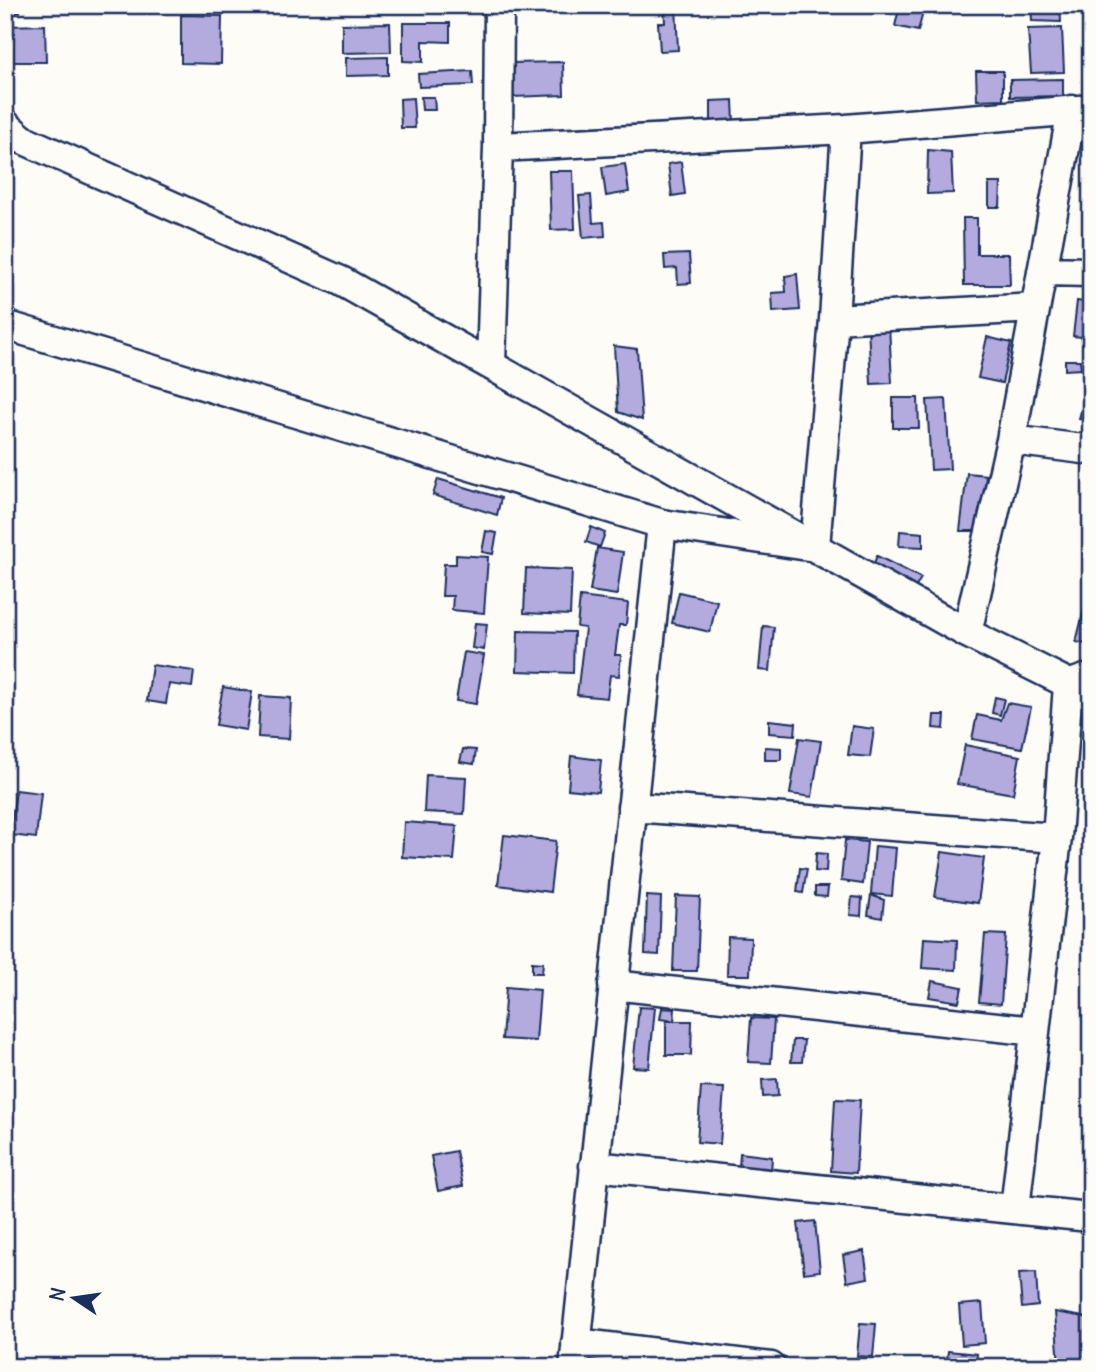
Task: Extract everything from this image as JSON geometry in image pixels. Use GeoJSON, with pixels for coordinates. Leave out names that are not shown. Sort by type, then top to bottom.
{"type":"FeatureCollection","features":[{"type":"Feature","properties":{"kind":"street"},"geometry":{"type":"LineString","coordinates":[[491,364],[498,147],[499,5]]}},
{"type":"Feature","properties":{"kind":"street"},"geometry":{"type":"LineString","coordinates":[[498,147],[846,129],[1081,109],[1042,271],[1011,440],[967,633]]}},
{"type":"Feature","properties":{"kind":"street"},"geometry":{"type":"LineString","coordinates":[[5,124],[22,139],[341,281],[967,633],[1083,686],[1057,838],[1015,1209]]}},
{"type":"Feature","properties":{"kind":"street"},"geometry":{"type":"LineString","coordinates":[[815,547],[846,129]]}},
{"type":"Feature","properties":{"kind":"street"},"geometry":{"type":"LineString","coordinates":[[1042,271],[1091,272]]}},
{"type":"Feature","properties":{"kind":"street"},"geometry":{"type":"LineString","coordinates":[[834,319],[1035,308]]}},
{"type":"Feature","properties":{"kind":"street"},"geometry":{"type":"LineString","coordinates":[[5,326],[662,524],[815,547]]}},
{"type":"Feature","properties":{"kind":"street"},"geometry":{"type":"LineString","coordinates":[[1011,440],[1091,450]]}},
{"type":"Feature","properties":{"kind":"street"},"geometry":{"type":"LineString","coordinates":[[662,524],[575,1355],[771,1367]]}},
{"type":"Feature","properties":{"kind":"street"},"geometry":{"type":"LineString","coordinates":[[632,807],[1057,838]]}},
{"type":"Feature","properties":{"kind":"street"},"geometry":{"type":"LineString","coordinates":[[613,985],[1035,1031]]}},
{"type":"Feature","properties":{"kind":"street"},"geometry":{"type":"LineString","coordinates":[[594,1166],[1080,1216]]}},
{"type":"Feature","properties":{"kind":"building"},"geometry":{"type":"Polygon","coordinates":[[[5,5],[19,5],[20,12],[5,14],[5,5]]]}},
{"type":"Feature","properties":{"kind":"building"},"geometry":{"type":"Polygon","coordinates":[[[169,5],[217,5],[217,8],[169,8],[169,5]]]}},
{"type":"Feature","properties":{"kind":"building"},"geometry":{"type":"Polygon","coordinates":[[[664,5],[676,5],[678,50],[660,51],[658,23],[665,23],[664,5]]]}},
{"type":"Feature","properties":{"kind":"building"},"geometry":{"type":"Polygon","coordinates":[[[900,5],[925,5],[918,31],[895,26],[900,5]]]}},
{"type":"Feature","properties":{"kind":"building"},"geometry":{"type":"Polygon","coordinates":[[[1031,5],[1060,5],[1061,22],[1032,21],[1031,5]]]}},
{"type":"Feature","properties":{"kind":"building"},"geometry":{"type":"Polygon","coordinates":[[[181,15],[222,16],[221,64],[181,63],[181,15]]]}},
{"type":"Feature","properties":{"kind":"building"},"geometry":{"type":"Polygon","coordinates":[[[390,23],[391,52],[342,53],[342,24],[390,23]]]}},
{"type":"Feature","properties":{"kind":"building"},"geometry":{"type":"Polygon","coordinates":[[[403,23],[450,23],[450,42],[423,41],[423,62],[403,61],[403,23]]]}},
{"type":"Feature","properties":{"kind":"building"},"geometry":{"type":"Polygon","coordinates":[[[45,25],[46,62],[13,62],[13,48],[5,49],[5,26],[45,25]]]}},
{"type":"Feature","properties":{"kind":"building"},"geometry":{"type":"Polygon","coordinates":[[[1062,28],[1064,72],[1031,73],[1028,29],[1062,28]]]}},
{"type":"Feature","properties":{"kind":"building"},"geometry":{"type":"Polygon","coordinates":[[[388,57],[388,75],[346,76],[346,58],[388,57]]]}},
{"type":"Feature","properties":{"kind":"building"},"geometry":{"type":"Polygon","coordinates":[[[563,62],[564,95],[512,97],[511,63],[563,62]]]}},
{"type":"Feature","properties":{"kind":"building"},"geometry":{"type":"Polygon","coordinates":[[[472,71],[473,85],[419,87],[418,74],[472,71]]]}},
{"type":"Feature","properties":{"kind":"building"},"geometry":{"type":"Polygon","coordinates":[[[976,71],[1003,71],[1003,99],[977,100],[976,71]]]}},
{"type":"Feature","properties":{"kind":"building"},"geometry":{"type":"Polygon","coordinates":[[[1063,79],[1063,96],[1010,97],[1010,80],[1063,79]]]}},
{"type":"Feature","properties":{"kind":"building"},"geometry":{"type":"Polygon","coordinates":[[[421,97],[434,97],[435,110],[422,110],[421,97]]]}},
{"type":"Feature","properties":{"kind":"building"},"geometry":{"type":"Polygon","coordinates":[[[413,98],[415,128],[401,128],[400,99],[413,98]]]}},
{"type":"Feature","properties":{"kind":"building"},"geometry":{"type":"Polygon","coordinates":[[[733,100],[734,123],[711,124],[711,101],[733,100]]]}},
{"type":"Feature","properties":{"kind":"building"},"geometry":{"type":"Polygon","coordinates":[[[928,150],[951,152],[953,193],[927,194],[928,150]]]}},
{"type":"Feature","properties":{"kind":"building"},"geometry":{"type":"Polygon","coordinates":[[[681,162],[685,194],[672,196],[668,164],[681,162]]]}},
{"type":"Feature","properties":{"kind":"building"},"geometry":{"type":"Polygon","coordinates":[[[625,164],[629,192],[606,196],[602,167],[625,164]]]}},
{"type":"Feature","properties":{"kind":"building"},"geometry":{"type":"Polygon","coordinates":[[[549,171],[573,171],[575,229],[551,230],[549,171]]]}},
{"type":"Feature","properties":{"kind":"building"},"geometry":{"type":"Polygon","coordinates":[[[989,183],[1001,183],[1000,207],[989,207],[989,183]]]}},
{"type":"Feature","properties":{"kind":"building"},"geometry":{"type":"Polygon","coordinates":[[[591,195],[593,223],[604,222],[605,236],[583,238],[579,196],[591,195]]]}},
{"type":"Feature","properties":{"kind":"building"},"geometry":{"type":"Polygon","coordinates":[[[963,218],[977,218],[977,254],[1009,254],[1010,285],[964,285],[963,218]]]}},
{"type":"Feature","properties":{"kind":"building"},"geometry":{"type":"Polygon","coordinates":[[[689,254],[691,283],[678,284],[677,268],[665,269],[664,255],[689,254]]]}},
{"type":"Feature","properties":{"kind":"building"},"geometry":{"type":"Polygon","coordinates":[[[797,274],[800,310],[773,312],[772,293],[786,292],[785,276],[797,274]]]}},
{"type":"Feature","properties":{"kind":"building"},"geometry":{"type":"Polygon","coordinates":[[[1077,301],[1091,303],[1091,338],[1073,336],[1077,301]]]}},
{"type":"Feature","properties":{"kind":"building"},"geometry":{"type":"Polygon","coordinates":[[[889,325],[892,383],[871,384],[868,326],[889,325]]]}},
{"type":"Feature","properties":{"kind":"building"},"geometry":{"type":"Polygon","coordinates":[[[987,337],[1011,343],[1002,383],[978,378],[987,337]]]}},
{"type":"Feature","properties":{"kind":"building"},"geometry":{"type":"Polygon","coordinates":[[[614,346],[637,349],[642,420],[618,412],[614,346]]]}},
{"type":"Feature","properties":{"kind":"building"},"geometry":{"type":"Polygon","coordinates":[[[1065,360],[1080,360],[1081,369],[1065,370],[1065,360]]]}},
{"type":"Feature","properties":{"kind":"building"},"geometry":{"type":"Polygon","coordinates":[[[1086,392],[1091,393],[1091,421],[1079,419],[1086,392]]]}},
{"type":"Feature","properties":{"kind":"building"},"geometry":{"type":"Polygon","coordinates":[[[893,398],[918,398],[919,428],[893,428],[893,398]]]}},
{"type":"Feature","properties":{"kind":"building"},"geometry":{"type":"Polygon","coordinates":[[[946,399],[950,469],[931,470],[927,400],[946,399]]]}},
{"type":"Feature","properties":{"kind":"building"},"geometry":{"type":"Polygon","coordinates":[[[967,473],[986,475],[980,531],[960,531],[967,473]]]}},
{"type":"Feature","properties":{"kind":"building"},"geometry":{"type":"Polygon","coordinates":[[[438,479],[501,498],[497,515],[433,495],[438,479]]]}},
{"type":"Feature","properties":{"kind":"building"},"geometry":{"type":"Polygon","coordinates":[[[591,527],[605,533],[600,547],[586,542],[591,527]]]}},
{"type":"Feature","properties":{"kind":"building"},"geometry":{"type":"Polygon","coordinates":[[[486,531],[497,533],[493,554],[482,552],[486,531]]]}},
{"type":"Feature","properties":{"kind":"building"},"geometry":{"type":"Polygon","coordinates":[[[900,531],[923,533],[923,547],[899,546],[900,531]]]}},
{"type":"Feature","properties":{"kind":"building"},"geometry":{"type":"Polygon","coordinates":[[[597,548],[623,552],[617,595],[590,591],[597,548]]]}},
{"type":"Feature","properties":{"kind":"building"},"geometry":{"type":"Polygon","coordinates":[[[456,555],[488,557],[484,613],[452,610],[453,596],[442,596],[444,564],[456,564],[456,555]]]}},
{"type":"Feature","properties":{"kind":"building"},"geometry":{"type":"Polygon","coordinates":[[[877,556],[921,578],[914,590],[871,569],[877,556]]]}},
{"type":"Feature","properties":{"kind":"building"},"geometry":{"type":"Polygon","coordinates":[[[526,568],[572,570],[570,615],[524,613],[526,568]]]}},
{"type":"Feature","properties":{"kind":"building"},"geometry":{"type":"Polygon","coordinates":[[[1091,582],[1091,645],[1076,642],[1091,582]]]}},
{"type":"Feature","properties":{"kind":"building"},"geometry":{"type":"Polygon","coordinates":[[[679,592],[717,601],[710,632],[672,623],[679,592]]]}},
{"type":"Feature","properties":{"kind":"building"},"geometry":{"type":"Polygon","coordinates":[[[580,597],[628,603],[626,625],[619,625],[615,655],[621,655],[619,676],[610,675],[607,698],[577,695],[585,628],[577,627],[580,597]]]}},
{"type":"Feature","properties":{"kind":"building"},"geometry":{"type":"Polygon","coordinates":[[[475,623],[487,624],[484,650],[472,648],[475,623]]]}},
{"type":"Feature","properties":{"kind":"building"},"geometry":{"type":"Polygon","coordinates":[[[763,626],[774,627],[770,671],[759,670],[763,626]]]}},
{"type":"Feature","properties":{"kind":"building"},"geometry":{"type":"Polygon","coordinates":[[[518,631],[574,632],[573,673],[517,671],[518,631]]]}},
{"type":"Feature","properties":{"kind":"building"},"geometry":{"type":"Polygon","coordinates":[[[464,652],[484,655],[476,704],[456,701],[464,652]]]}},
{"type":"Feature","properties":{"kind":"building"},"geometry":{"type":"Polygon","coordinates":[[[152,665],[194,671],[192,687],[169,684],[166,704],[147,701],[152,665]]]}},
{"type":"Feature","properties":{"kind":"building"},"geometry":{"type":"Polygon","coordinates":[[[223,687],[252,692],[246,730],[216,725],[223,687]]]}},
{"type":"Feature","properties":{"kind":"building"},"geometry":{"type":"Polygon","coordinates":[[[260,696],[291,698],[289,739],[258,737],[260,696]]]}},
{"type":"Feature","properties":{"kind":"building"},"geometry":{"type":"Polygon","coordinates":[[[995,697],[1004,699],[1000,715],[992,713],[995,697]]]}},
{"type":"Feature","properties":{"kind":"building"},"geometry":{"type":"Polygon","coordinates":[[[1007,703],[1031,707],[1022,748],[972,739],[977,715],[1001,720],[1007,703]]]}},
{"type":"Feature","properties":{"kind":"building"},"geometry":{"type":"Polygon","coordinates":[[[934,715],[945,715],[944,729],[933,728],[934,715]]]}},
{"type":"Feature","properties":{"kind":"building"},"geometry":{"type":"Polygon","coordinates":[[[769,720],[796,723],[795,735],[769,733],[769,720]]]}},
{"type":"Feature","properties":{"kind":"building"},"geometry":{"type":"Polygon","coordinates":[[[852,726],[874,729],[870,757],[848,755],[852,726]]]}},
{"type":"Feature","properties":{"kind":"building"},"geometry":{"type":"Polygon","coordinates":[[[799,738],[821,741],[812,797],[790,794],[799,738]]]}},
{"type":"Feature","properties":{"kind":"building"},"geometry":{"type":"Polygon","coordinates":[[[965,745],[1020,756],[1013,794],[957,784],[965,745]]]}},
{"type":"Feature","properties":{"kind":"building"},"geometry":{"type":"Polygon","coordinates":[[[765,747],[781,748],[781,760],[765,760],[765,747]]]}},
{"type":"Feature","properties":{"kind":"building"},"geometry":{"type":"Polygon","coordinates":[[[463,749],[476,750],[474,764],[460,762],[463,749]]]}},
{"type":"Feature","properties":{"kind":"building"},"geometry":{"type":"Polygon","coordinates":[[[571,756],[601,760],[598,792],[568,789],[571,756]]]}},
{"type":"Feature","properties":{"kind":"building"},"geometry":{"type":"Polygon","coordinates":[[[426,775],[466,777],[464,814],[424,812],[426,775]]]}},
{"type":"Feature","properties":{"kind":"building"},"geometry":{"type":"Polygon","coordinates":[[[16,790],[41,793],[36,838],[10,835],[16,790]]]}},
{"type":"Feature","properties":{"kind":"building"},"geometry":{"type":"Polygon","coordinates":[[[404,822],[457,826],[454,860],[402,857],[404,822]]]}},
{"type":"Feature","properties":{"kind":"building"},"geometry":{"type":"Polygon","coordinates":[[[504,835],[556,841],[550,892],[498,885],[504,835]]]}},
{"type":"Feature","properties":{"kind":"building"},"geometry":{"type":"Polygon","coordinates":[[[845,840],[867,842],[863,884],[841,881],[845,840]]]}},
{"type":"Feature","properties":{"kind":"building"},"geometry":{"type":"Polygon","coordinates":[[[875,846],[896,848],[892,896],[871,894],[875,846]]]}},
{"type":"Feature","properties":{"kind":"building"},"geometry":{"type":"Polygon","coordinates":[[[942,852],[984,858],[978,903],[935,897],[942,852]]]}},
{"type":"Feature","properties":{"kind":"building"},"geometry":{"type":"Polygon","coordinates":[[[816,853],[827,854],[826,872],[815,871],[816,853]]]}},
{"type":"Feature","properties":{"kind":"building"},"geometry":{"type":"Polygon","coordinates":[[[800,868],[807,869],[803,893],[797,892],[800,868]]]}},
{"type":"Feature","properties":{"kind":"building"},"geometry":{"type":"Polygon","coordinates":[[[815,887],[828,887],[827,897],[815,896],[815,887]]]}},
{"type":"Feature","properties":{"kind":"building"},"geometry":{"type":"Polygon","coordinates":[[[871,895],[884,900],[882,918],[868,915],[871,895]]]}},
{"type":"Feature","properties":{"kind":"building"},"geometry":{"type":"Polygon","coordinates":[[[647,896],[661,897],[659,955],[645,954],[647,896]]]}},
{"type":"Feature","properties":{"kind":"building"},"geometry":{"type":"Polygon","coordinates":[[[676,896],[700,897],[697,971],[673,971],[676,896]]]}},
{"type":"Feature","properties":{"kind":"building"},"geometry":{"type":"Polygon","coordinates":[[[852,897],[862,898],[861,916],[850,915],[852,897]]]}},
{"type":"Feature","properties":{"kind":"building"},"geometry":{"type":"Polygon","coordinates":[[[985,934],[1006,935],[1001,1004],[979,1002],[985,934]]]}},
{"type":"Feature","properties":{"kind":"building"},"geometry":{"type":"Polygon","coordinates":[[[728,937],[751,938],[750,975],[727,975],[728,937]]]}},
{"type":"Feature","properties":{"kind":"building"},"geometry":{"type":"Polygon","coordinates":[[[924,938],[957,940],[956,970],[922,968],[924,938]]]}},
{"type":"Feature","properties":{"kind":"building"},"geometry":{"type":"Polygon","coordinates":[[[532,962],[543,963],[542,973],[532,973],[532,962]]]}},
{"type":"Feature","properties":{"kind":"building"},"geometry":{"type":"Polygon","coordinates":[[[932,981],[962,987],[959,1002],[929,997],[932,981]]]}},
{"type":"Feature","properties":{"kind":"building"},"geometry":{"type":"Polygon","coordinates":[[[506,987],[540,990],[536,1041],[502,1039],[506,987]]]}},
{"type":"Feature","properties":{"kind":"building"},"geometry":{"type":"Polygon","coordinates":[[[639,1007],[655,1008],[649,1068],[633,1067],[639,1007]]]}},
{"type":"Feature","properties":{"kind":"building"},"geometry":{"type":"Polygon","coordinates":[[[662,1008],[675,1009],[674,1021],[660,1019],[662,1008]]]}},
{"type":"Feature","properties":{"kind":"building"},"geometry":{"type":"Polygon","coordinates":[[[751,1018],[774,1019],[771,1063],[748,1062],[751,1018]]]}},
{"type":"Feature","properties":{"kind":"building"},"geometry":{"type":"Polygon","coordinates":[[[666,1021],[692,1021],[691,1055],[666,1055],[666,1021]]]}},
{"type":"Feature","properties":{"kind":"building"},"geometry":{"type":"Polygon","coordinates":[[[793,1040],[804,1040],[802,1062],[791,1062],[793,1040]]]}},
{"type":"Feature","properties":{"kind":"building"},"geometry":{"type":"Polygon","coordinates":[[[777,1079],[778,1096],[763,1097],[762,1080],[777,1079]]]}},
{"type":"Feature","properties":{"kind":"building"},"geometry":{"type":"Polygon","coordinates":[[[701,1087],[724,1088],[720,1144],[697,1142],[701,1087]]]}},
{"type":"Feature","properties":{"kind":"building"},"geometry":{"type":"Polygon","coordinates":[[[835,1099],[860,1100],[856,1173],[831,1171],[835,1099]]]}},
{"type":"Feature","properties":{"kind":"building"},"geometry":{"type":"Polygon","coordinates":[[[456,1151],[463,1186],[438,1191],[431,1156],[456,1151]]]}},
{"type":"Feature","properties":{"kind":"building"},"geometry":{"type":"Polygon","coordinates":[[[740,1153],[772,1157],[771,1172],[739,1168],[740,1153]]]}},
{"type":"Feature","properties":{"kind":"building"},"geometry":{"type":"Polygon","coordinates":[[[815,1221],[820,1271],[804,1273],[798,1223],[815,1221]]]}},
{"type":"Feature","properties":{"kind":"building"},"geometry":{"type":"Polygon","coordinates":[[[864,1251],[868,1278],[847,1282],[843,1255],[864,1251]]]}},
{"type":"Feature","properties":{"kind":"building"},"geometry":{"type":"Polygon","coordinates":[[[1036,1272],[1038,1306],[1022,1308],[1019,1273],[1036,1272]]]}},
{"type":"Feature","properties":{"kind":"building"},"geometry":{"type":"Polygon","coordinates":[[[982,1303],[985,1343],[962,1345],[959,1305],[982,1303]]]}},
{"type":"Feature","properties":{"kind":"building"},"geometry":{"type":"Polygon","coordinates":[[[1055,1312],[1090,1318],[1091,1367],[1059,1365],[1055,1312]]]}},
{"type":"Feature","properties":{"kind":"building"},"geometry":{"type":"Polygon","coordinates":[[[860,1323],[876,1324],[873,1357],[857,1356],[860,1323]]]}},
{"type":"Feature","properties":{"kind":"building"},"geometry":{"type":"Polygon","coordinates":[[[948,1351],[977,1354],[976,1367],[946,1367],[948,1351]]]}}]}
